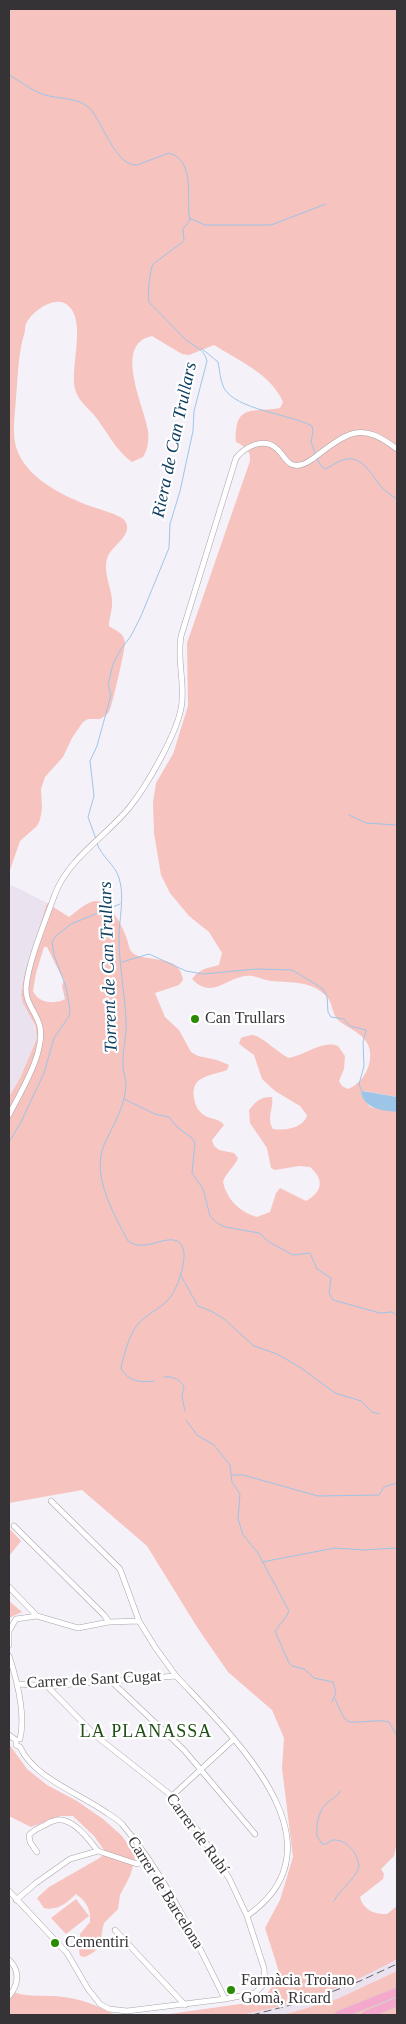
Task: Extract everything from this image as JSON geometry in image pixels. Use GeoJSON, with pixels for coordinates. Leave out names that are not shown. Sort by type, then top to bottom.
{"type":"FeatureCollection","features":[{"type":"Feature","properties":{"kind":"highway"},"geometry":{"type":"LineString","coordinates":[[339,2015],[397,1992]]}},
{"type":"Feature","properties":{"kind":"highway"},"geometry":{"type":"LineString","coordinates":[[366,2015],[397,2002]]}},
{"type":"Feature","properties":{"kind":"street"},"geometry":{"type":"LineString","coordinates":[[9,1114],[33,1065],[40,1044],[40,1028],[26,995],[28,978],[59,886],[67,871],[116,822],[140,793],[178,721],[183,698],[180,657],[181,636],[236,458],[250,446],[267,444],[275,446],[290,464],[299,466],[348,434],[361,432],[383,439],[397,449]]}},
{"type":"Feature","properties":{"kind":"street"},"geometry":{"type":"LineString","coordinates":[[51,1501],[120,1569],[140,1621],[155,1647],[176,1676]]}},
{"type":"Feature","properties":{"kind":"street"},"geometry":{"type":"LineString","coordinates":[[14,1526],[109,1622]]}},
{"type":"Feature","properties":{"kind":"street"},"geometry":{"type":"LineString","coordinates":[[9,1587],[37,1616]]}},
{"type":"Feature","properties":{"kind":"street"},"geometry":{"type":"LineString","coordinates":[[9,1645],[9,1631],[16,1619],[37,1616],[78,1628],[109,1622],[140,1621]]}},
{"type":"Feature","properties":{"kind":"street"},"geometry":{"type":"LineString","coordinates":[[9,1656],[18,1684],[22,1727],[18,1740],[9,1734]]}},
{"type":"Feature","properties":{"kind":"street","name":"Carrer de Sant Cugat"},"geometry":{"type":"LineString","coordinates":[[18,1684],[47,1686],[176,1676],[234,1739],[265,1778],[279,1808],[288,1851],[284,1872],[275,1891],[258,1909],[247,1916]]}},
{"type":"Feature","properties":{"kind":"street"},"geometry":{"type":"LineString","coordinates":[[110,1681],[184,1750],[255,1834]]}},
{"type":"Feature","properties":{"kind":"street","name":"Carrer de Rubí"},"geometry":{"type":"LineString","coordinates":[[47,1686],[96,1736],[172,1796],[229,1878],[247,1916],[264,1968],[265,1983],[255,1994],[225,1999]]}},
{"type":"Feature","properties":{"kind":"street"},"geometry":{"type":"LineString","coordinates":[[172,1796],[234,1739]]}},
{"type":"Feature","properties":{"kind":"street","name":"Carrer de Barcelona"},"geometry":{"type":"LineString","coordinates":[[18,1740],[23,1742],[20,1746],[25,1757],[45,1775],[91,1801],[120,1823],[147,1858],[187,1923],[225,1999]]}},
{"type":"Feature","properties":{"kind":"street"},"geometry":{"type":"LineString","coordinates":[[37,1852],[30,1842],[29,1835],[35,1829],[56,1820],[65,1821],[73,1825],[89,1839],[98,1851]]}},
{"type":"Feature","properties":{"kind":"street"},"geometry":{"type":"LineString","coordinates":[[16,1900],[70,1859],[98,1851],[137,1864],[147,1858]]}},
{"type":"Feature","properties":{"kind":"street"},"geometry":{"type":"LineString","coordinates":[[9,1891],[67,1953],[82,1980],[97,2001],[104,2006],[120,2011],[225,1999]]}},
{"type":"Feature","properties":{"kind":"street"},"geometry":{"type":"LineString","coordinates":[[115,1930],[185,2005]]}},
{"type":"Feature","properties":{"kind":"street"},"geometry":{"type":"LineString","coordinates":[[9,1960],[17,1972],[18,1981],[9,1996]]}},
{"type":"Feature","properties":{"kind":"shaded area"},"geometry":{"type":"Polygon","coordinates":[[[9,9],[397,9],[397,1097],[365,1091],[361,1095],[370,1107],[397,1112],[397,1842],[394,1856],[381,1869],[384,1874],[383,1879],[360,1897],[366,1908],[378,1913],[387,1914],[397,1906],[397,1959],[360,1978],[320,1994],[259,2011],[221,2017],[162,2015],[262,2001],[280,1975],[265,1928],[280,1900],[293,1857],[282,1768],[284,1738],[272,1710],[228,1672],[197,1627],[147,1546],[82,1490],[9,1503],[9,1097],[20,1078],[37,1038],[35,1025],[23,1003],[21,995],[24,977],[47,903],[69,917],[91,902],[103,903],[114,913],[132,952],[143,957],[171,963],[181,972],[183,980],[179,985],[155,993],[165,1017],[179,1030],[191,1052],[198,1056],[229,1065],[227,1070],[209,1075],[199,1081],[195,1085],[194,1098],[197,1108],[206,1117],[219,1121],[224,1125],[212,1140],[214,1146],[219,1150],[234,1153],[238,1158],[223,1182],[231,1200],[251,1215],[257,1217],[270,1212],[276,1193],[280,1188],[306,1201],[318,1190],[320,1181],[310,1167],[299,1166],[275,1170],[271,1168],[267,1148],[250,1123],[249,1110],[259,1100],[265,1097],[272,1097],[270,1121],[273,1129],[278,1130],[298,1126],[307,1115],[300,1106],[275,1091],[262,1079],[254,1055],[239,1044],[241,1038],[252,1035],[257,1036],[289,1058],[320,1046],[338,1046],[345,1056],[344,1069],[339,1081],[342,1086],[348,1089],[356,1085],[365,1074],[369,1065],[370,1052],[365,1040],[335,1016],[328,998],[322,992],[309,985],[244,976],[222,985],[207,988],[192,979],[204,969],[219,965],[222,953],[209,932],[189,916],[170,893],[161,875],[154,833],[153,802],[156,783],[173,754],[188,706],[187,643],[250,461],[250,454],[247,449],[236,442],[238,421],[247,412],[280,408],[283,402],[278,392],[263,376],[214,345],[189,355],[182,354],[152,336],[140,341],[134,351],[132,363],[137,393],[146,420],[148,438],[147,448],[143,457],[132,462],[116,446],[99,421],[77,395],[74,383],[77,345],[76,321],[73,311],[61,302],[50,303],[44,306],[33,314],[26,325],[19,364],[14,422],[16,447],[28,468],[55,490],[87,505],[114,514],[125,521],[127,530],[108,556],[106,573],[112,600],[109,626],[123,636],[125,646],[109,712],[100,719],[88,719],[83,722],[72,738],[63,757],[45,777],[41,789],[42,808],[40,820],[37,826],[20,841],[9,873],[9,9]],[[44,947],[33,991],[35,995],[47,1002],[61,1001],[65,999],[62,986],[64,980],[47,947],[44,947]]]}},
{"type":"Feature","properties":{"kind":"shaded area"},"geometry":{"type":"Polygon","coordinates":[[[9,885],[47,903],[29,959],[32,1018],[37,1038],[20,1078],[9,1097],[9,885]]]}},
{"type":"Feature","properties":{"kind":"shaded area"},"geometry":{"type":"Polygon","coordinates":[[[9,1528],[21,1541],[9,1556],[9,1528]]]}},
{"type":"Feature","properties":{"kind":"shaded area"},"geometry":{"type":"Polygon","coordinates":[[[9,1601],[22,1612],[9,1618],[9,1601]]]}},
{"type":"Feature","properties":{"kind":"shaded area"},"geometry":{"type":"Polygon","coordinates":[[[9,1744],[27,1769],[47,1785],[77,1801],[103,1819],[122,1836],[134,1853],[135,1859],[130,1876],[120,1895],[118,1909],[104,1923],[100,1943],[96,1950],[85,1957],[80,1956],[80,1934],[90,1922],[90,1913],[83,1900],[76,1894],[62,1905],[49,1909],[44,1908],[37,1898],[49,1887],[98,1859],[102,1856],[104,1850],[94,1836],[73,1816],[61,1816],[31,1827],[9,1816],[9,1744]]]}},
{"type":"Feature","properties":{"kind":"shaded area"},"geometry":{"type":"Polygon","coordinates":[[[76,1899],[89,1916],[66,1934],[51,1918],[76,1899]]]}},
{"type":"Feature","properties":{"kind":"shaded area"},"geometry":{"type":"Polygon","coordinates":[[[397,1959],[397,1971],[337,1999],[283,2015],[237,2015],[291,2002],[338,1986],[397,1959]]]}},
{"type":"Feature","properties":{"kind":"shaded area"},"geometry":{"type":"Polygon","coordinates":[[[397,1971],[397,2015],[283,2015],[337,1999],[397,1971]]]}},
{"type":"Feature","properties":{"kind":"shaded area"},"geometry":{"type":"Polygon","coordinates":[[[9,1990],[29,1995],[77,1999],[115,2015],[9,2015],[9,1990]]]}},
{"type":"Feature","properties":{"kind":"water"},"geometry":{"type":"Polygon","coordinates":[[[363,1091],[397,1097],[397,1112],[381,1110],[371,1106],[361,1094],[363,1091]]]}},
{"type":"Feature","properties":{"kind":"waterway","name":"Riera de Can Trullars"},"geometry":{"type":"LineString","coordinates":[[9,75],[42,94],[75,101],[87,106],[96,117],[111,144],[123,159],[130,164],[137,165],[169,153],[178,157],[187,173],[190,220],[183,229],[184,241],[153,264],[148,299],[185,339],[204,353],[207,361],[194,411],[193,431],[180,491],[170,524],[169,548],[141,616],[113,664],[108,685],[111,695],[97,746],[90,761],[94,796],[88,817],[96,839]]}},
{"type":"Feature","properties":{"kind":"waterway"},"geometry":{"type":"LineString","coordinates":[[189,218],[205,225],[271,225],[326,204]]}},
{"type":"Feature","properties":{"kind":"waterway"},"geometry":{"type":"LineString","coordinates":[[201,348],[218,362],[224,388],[230,395],[251,407],[312,426],[311,442],[316,456]]}},
{"type":"Feature","properties":{"kind":"waterway"},"geometry":{"type":"LineString","coordinates":[[317,459],[325,469],[347,459],[358,461],[366,467],[383,489],[397,499]]}},
{"type":"Feature","properties":{"kind":"waterway"},"geometry":{"type":"LineString","coordinates":[[349,815],[366,823],[397,825]]}},
{"type":"Feature","properties":{"kind":"waterway","name":"Torrent de Can Trullars"},"geometry":{"type":"LineString","coordinates":[[97,843],[117,873],[121,885],[119,948],[126,1027],[123,1060],[126,1082],[125,1093],[115,1123],[104,1145],[100,1169],[102,1182],[111,1207],[128,1241],[142,1245],[175,1240],[180,1243],[184,1255],[182,1272],[172,1295],[135,1328],[129,1339],[122,1363],[121,1368],[127,1376],[144,1382],[154,1381]]}},
{"type":"Feature","properties":{"kind":"waterway","name":"Torrent de Can Trullars"},"geometry":{"type":"LineString","coordinates":[[9,1142],[21,1122],[44,1073],[54,1038],[69,1016],[70,1010],[66,987],[54,955],[52,942],[56,936],[71,924],[120,904]]}},
{"type":"Feature","properties":{"kind":"waterway","name":"Torrent de Can Trullars"},"geometry":{"type":"LineString","coordinates":[[122,962],[149,954],[186,971],[203,974],[256,969],[292,970],[322,988],[327,996],[328,1012],[331,1017],[344,1019],[350,1026],[366,1030],[363,1042],[364,1066],[359,1084],[362,1092]]}},
{"type":"Feature","properties":{"kind":"waterway"},"geometry":{"type":"LineString","coordinates":[[124,1099],[155,1114],[169,1117],[177,1127],[192,1138],[195,1143],[192,1173],[203,1189],[210,1216],[217,1223],[225,1227],[259,1233],[269,1242],[293,1255],[310,1253],[317,1269],[331,1278],[329,1293],[333,1300],[380,1313],[392,1312],[397,1315]]}},
{"type":"Feature","properties":{"kind":"waterway"},"geometry":{"type":"LineString","coordinates":[[180,1274],[198,1306],[224,1319],[254,1346],[277,1354],[301,1368],[335,1393],[361,1401],[372,1412],[379,1414]]}},
{"type":"Feature","properties":{"kind":"waterway"},"geometry":{"type":"LineString","coordinates":[[164,1377],[176,1379],[184,1387],[182,1397],[185,1411]]}},
{"type":"Feature","properties":{"kind":"waterway"},"geometry":{"type":"LineString","coordinates":[[186,1420],[197,1435],[214,1445],[230,1465],[232,1482],[240,1494],[238,1519],[243,1535],[258,1553],[289,1611],[275,1631],[289,1663],[292,1666],[304,1669],[314,1678],[333,1682],[336,1693],[332,1702]]}},
{"type":"Feature","properties":{"kind":"waterway"},"geometry":{"type":"LineString","coordinates":[[233,1475],[243,1475],[318,1496],[379,1495],[384,1487],[397,1483]]}},
{"type":"Feature","properties":{"kind":"waterway"},"geometry":{"type":"LineString","coordinates":[[262,1562],[335,1548],[364,1550],[394,1548],[397,1550]]}},
{"type":"Feature","properties":{"kind":"waterway"},"geometry":{"type":"LineString","coordinates":[[335,1699],[344,1718],[349,1722],[389,1722],[397,1736]]}},
{"type":"Feature","properties":{"kind":"waterway"},"geometry":{"type":"LineString","coordinates":[[334,1901],[354,1876],[359,1866],[354,1851],[347,1844],[337,1840],[322,1844],[317,1836],[317,1824],[321,1812],[325,1805],[340,1791]]}},
{"type":"Feature","properties":{"kind":"railway"},"geometry":{"type":"LineString","coordinates":[[252,2015],[310,2000],[360,1981],[397,1964]]}},
{"type":"Feature","properties":{"kind":"place","name":"Can Trullars"},"geometry":{"type":"Point","coordinates":[195,1019]}},
{"type":"Feature","properties":{"kind":"place","name":"Cementiri"},"geometry":{"type":"Point","coordinates":[55,1943]}},
{"type":"Feature","properties":{"kind":"place","name":"Farmàcia Troiano Gomà, Ricard"},"geometry":{"type":"Point","coordinates":[231,1990]}},
{"type":"Feature","properties":{"kind":"district","name":"LA PLANASSA"},"geometry":{"type":"Point","coordinates":[146,1732]}}]}
